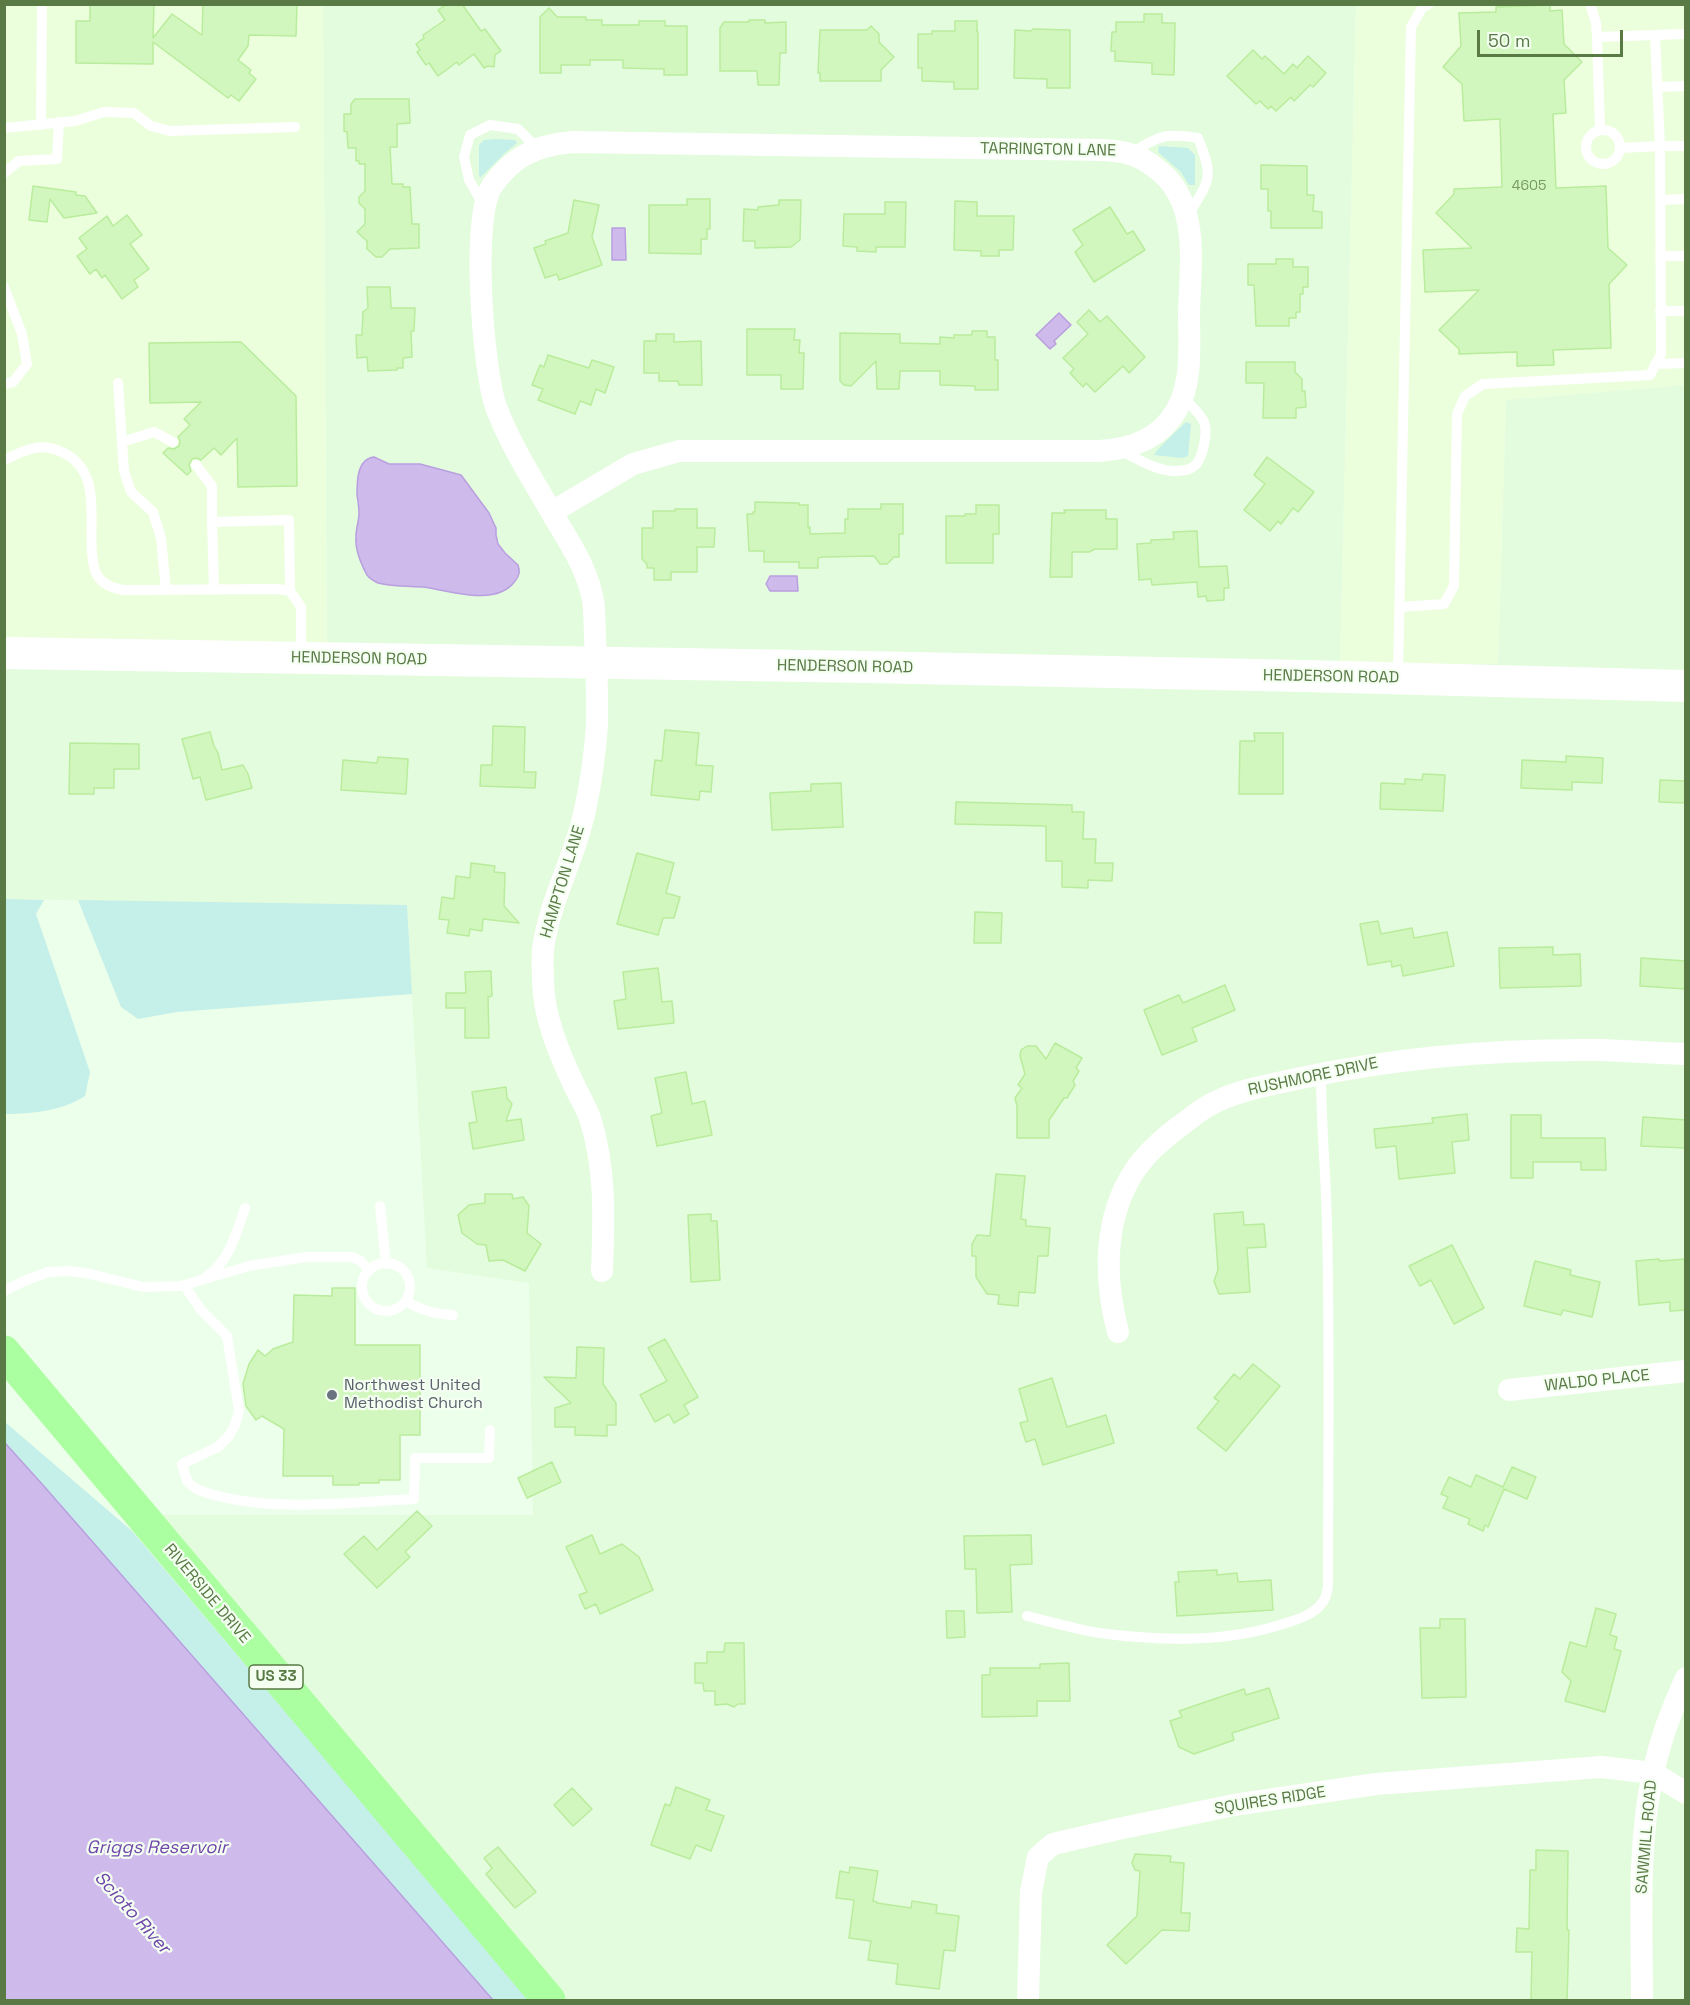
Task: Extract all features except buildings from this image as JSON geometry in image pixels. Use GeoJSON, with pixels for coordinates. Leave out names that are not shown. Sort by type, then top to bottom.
{"type":"FeatureCollection","features":[{"type":"Feature","properties":{"kind":"main road","name":"HENDERSON ROAD"},"geometry":{"type":"LineString","coordinates":[[4,653],[595,662],[1686,686]]}},
{"type":"Feature","properties":{"kind":"main road","name":"RIVERSIDE DRIVE"},"geometry":{"type":"LineString","coordinates":[[4,1352],[549,2001]]}},
{"type":"Feature","properties":{"kind":"street","name":"TARRINGTON LANE"},"geometry":{"type":"LineString","coordinates":[[552,512],[633,464],[662,454],[680,451],[1120,450],[1141,444],[1160,430],[1176,412],[1183,397],[1188,368],[1191,244],[1188,215],[1181,198],[1165,175],[1149,163],[1132,153],[1103,150],[573,142],[537,148],[524,154],[491,188],[484,207],[481,300],[485,350],[495,405],[516,452],[586,572],[592,589],[595,662]]}},
{"type":"Feature","properties":{"kind":"street","name":"HAMPTON LANE"},"geometry":{"type":"LineString","coordinates":[[595,662],[597,725],[592,770],[584,813],[554,903],[543,950],[543,985],[547,1019],[573,1084],[589,1116],[600,1158],[604,1221],[602,1271]]}},
{"type":"Feature","properties":{"kind":"street","name":"RUSHMORE DRIVE"},"geometry":{"type":"LineString","coordinates":[[1118,1332],[1108,1283],[1110,1235],[1121,1197],[1135,1170],[1154,1148],[1206,1107],[1244,1090],[1388,1062],[1493,1053],[1599,1050],[1686,1054]]}},
{"type":"Feature","properties":{"kind":"street","name":"WALDO PLACE"},"geometry":{"type":"LineString","coordinates":[[1509,1390],[1686,1371]]}},
{"type":"Feature","properties":{"kind":"street","name":"SAWMILL ROAD"},"geometry":{"type":"LineString","coordinates":[[1642,2001],[1642,1870],[1653,1773],[1676,1698],[1686,1678]]}},
{"type":"Feature","properties":{"kind":"street","name":"SQUIRES RIDGE"},"geometry":{"type":"LineString","coordinates":[[1028,2001],[1031,1892],[1038,1857],[1053,1844],[1118,1828],[1234,1805],[1376,1784],[1601,1767],[1653,1773]]}},
{"type":"Feature","properties":{"kind":"street"},"geometry":{"type":"LineString","coordinates":[[1653,1773],[1686,1793]]}},
{"type":"Feature","properties":{"kind":"lane"},"geometry":{"type":"LineString","coordinates":[[41,124],[42,4]]}},
{"type":"Feature","properties":{"kind":"lane"},"geometry":{"type":"LineString","coordinates":[[1398,678],[1411,27],[1422,8],[1429,4]]}},
{"type":"Feature","properties":{"kind":"lane"},"geometry":{"type":"LineString","coordinates":[[1590,4],[1596,23],[1600,130]]}},
{"type":"Feature","properties":{"kind":"lane"},"geometry":{"type":"LineString","coordinates":[[1597,37],[1686,34]]}},
{"type":"Feature","properties":{"kind":"lane"},"geometry":{"type":"LineString","coordinates":[[1400,607],[1444,604],[1454,586],[1457,414],[1465,396],[1483,384],[1650,375],[1661,354],[1660,146],[1655,35]]}},
{"type":"Feature","properties":{"kind":"lane"},"geometry":{"type":"LineString","coordinates":[[1657,87],[1686,86]]}},
{"type":"Feature","properties":{"kind":"lane"},"geometry":{"type":"LineString","coordinates":[[4,128],[75,121],[104,112],[134,113],[151,126],[170,131],[295,127]]}},
{"type":"Feature","properties":{"kind":"lane"},"geometry":{"type":"LineString","coordinates":[[4,173],[19,161],[57,159],[59,122]]}},
{"type":"Feature","properties":{"kind":"lane"},"geometry":{"type":"LineString","coordinates":[[484,207],[469,180],[464,157],[470,135],[490,125],[518,129],[537,148]]}},
{"type":"Feature","properties":{"kind":"lane"},"geometry":{"type":"LineString","coordinates":[[1600,130],[1615,135],[1620,148],[1618,155],[1610,162],[1594,161],[1587,152],[1590,136],[1600,130]]}},
{"type":"Feature","properties":{"kind":"lane"},"geometry":{"type":"LineString","coordinates":[[1132,153],[1150,140],[1172,134],[1198,138],[1208,163],[1207,186],[1188,215]]}},
{"type":"Feature","properties":{"kind":"lane"},"geometry":{"type":"LineString","coordinates":[[1620,148],[1686,146]]}},
{"type":"Feature","properties":{"kind":"lane"},"geometry":{"type":"LineString","coordinates":[[1660,200],[1686,199]]}},
{"type":"Feature","properties":{"kind":"lane"},"geometry":{"type":"LineString","coordinates":[[1660,256],[1686,256]]}},
{"type":"Feature","properties":{"kind":"lane"},"geometry":{"type":"LineString","coordinates":[[4,287],[22,334],[27,364],[13,382],[4,384]]}},
{"type":"Feature","properties":{"kind":"lane"},"geometry":{"type":"LineString","coordinates":[[1660,311],[1686,310]]}},
{"type":"Feature","properties":{"kind":"lane"},"geometry":{"type":"LineString","coordinates":[[1655,364],[1686,363]]}},
{"type":"Feature","properties":{"kind":"lane"},"geometry":{"type":"LineString","coordinates":[[118,383],[124,471],[131,492],[153,512],[163,557],[166,590]]}},
{"type":"Feature","properties":{"kind":"lane"},"geometry":{"type":"LineString","coordinates":[[1120,450],[1154,468],[1183,471],[1194,467],[1203,449],[1204,422],[1183,397]]}},
{"type":"Feature","properties":{"kind":"lane"},"geometry":{"type":"LineString","coordinates":[[122,442],[154,432],[173,442]]}},
{"type":"Feature","properties":{"kind":"lane"},"geometry":{"type":"LineString","coordinates":[[4,460],[31,448],[50,447],[76,460],[85,472],[91,494],[91,544],[94,567],[98,576],[111,587],[117,589],[277,589],[290,591]]}},
{"type":"Feature","properties":{"kind":"lane"},"geometry":{"type":"LineString","coordinates":[[196,465],[212,486],[214,589]]}},
{"type":"Feature","properties":{"kind":"lane"},"geometry":{"type":"LineString","coordinates":[[212,522],[289,520],[290,591],[301,607],[301,658]]}},
{"type":"Feature","properties":{"kind":"lane"},"geometry":{"type":"LineString","coordinates":[[1027,1616],[1097,1632],[1166,1638],[1217,1637],[1266,1630],[1315,1611],[1324,1602],[1328,1586],[1329,1318],[1321,1074]]}},
{"type":"Feature","properties":{"kind":"lane"},"geometry":{"type":"LineString","coordinates":[[380,1206],[386,1264]]}},
{"type":"Feature","properties":{"kind":"lane"},"geometry":{"type":"LineString","coordinates":[[201,1281],[213,1272],[228,1254],[246,1208]]}},
{"type":"Feature","properties":{"kind":"lane"},"geometry":{"type":"LineString","coordinates":[[4,1291],[48,1272],[70,1271],[143,1287],[184,1285],[249,1266],[306,1257],[352,1257],[361,1261],[369,1271]]}},
{"type":"Feature","properties":{"kind":"lane"},"geometry":{"type":"LineString","coordinates":[[386,1264],[398,1266],[408,1278],[409,1293],[406,1301],[393,1310],[385,1311],[371,1305],[363,1292],[364,1277],[375,1266],[386,1264]]}},
{"type":"Feature","properties":{"kind":"lane"},"geometry":{"type":"LineString","coordinates":[[184,1285],[201,1310],[227,1336],[239,1411],[235,1425],[218,1448],[182,1464],[188,1483],[197,1490],[251,1502],[291,1505],[414,1498],[415,1458],[489,1458],[490,1430]]}},
{"type":"Feature","properties":{"kind":"lane"},"geometry":{"type":"LineString","coordinates":[[406,1301],[435,1314],[453,1316]]}},
{"type":"Feature","properties":{"kind":"shaded area"},"geometry":{"type":"Polygon","coordinates":[[[5,5],[323,5],[327,655],[5,650],[5,5]]]}},
{"type":"Feature","properties":{"kind":"shaded area"},"geometry":{"type":"Polygon","coordinates":[[[323,5],[1356,5],[1340,664],[1498,664],[1506,400],[1685,385],[1685,2000],[530,2000],[132,1531],[163,1515],[533,1515],[529,1283],[427,1268],[407,906],[5,899],[5,650],[327,655],[323,5]]]}},
{"type":"Feature","properties":{"kind":"shaded area"},"geometry":{"type":"Polygon","coordinates":[[[1356,5],[1685,5],[1685,385],[1506,400],[1498,664],[1340,664],[1356,5]]]}},
{"type":"Feature","properties":{"kind":"shaded area"},"geometry":{"type":"Polygon","coordinates":[[[484,140],[515,140],[517,143],[480,178],[479,145],[484,140]]]}},
{"type":"Feature","properties":{"kind":"shaded area"},"geometry":{"type":"Polygon","coordinates":[[[1159,146],[1188,148],[1195,155],[1195,185],[1189,185],[1181,172],[1158,152],[1159,146]]]}},
{"type":"Feature","properties":{"kind":"shaded area"},"geometry":{"type":"Polygon","coordinates":[[[1186,422],[1191,424],[1188,456],[1182,458],[1154,455],[1164,444],[1186,422]]]}},
{"type":"Feature","properties":{"kind":"shaded area"},"geometry":{"type":"Polygon","coordinates":[[[5,899],[44,900],[36,914],[90,1072],[85,1096],[46,1111],[5,1114],[5,899]]]}},
{"type":"Feature","properties":{"kind":"shaded area"},"geometry":{"type":"Polygon","coordinates":[[[78,900],[407,905],[412,994],[177,1012],[138,1019],[121,1007],[78,900]]]}},
{"type":"Feature","properties":{"kind":"shaded area"},"geometry":{"type":"Polygon","coordinates":[[[5,1422],[132,1531],[530,2000],[493,2000],[5,1443],[5,1422]]]}},
{"type":"Feature","properties":{"kind":"water"},"geometry":{"type":"Polygon","coordinates":[[[612,228],[625,228],[626,260],[612,260],[612,228]]]}},
{"type":"Feature","properties":{"kind":"water"},"geometry":{"type":"Polygon","coordinates":[[[1059,313],[1071,325],[1054,341],[1056,344],[1050,349],[1036,335],[1059,313]]]}},
{"type":"Feature","properties":{"kind":"water"},"geometry":{"type":"Polygon","coordinates":[[[374,457],[389,464],[420,464],[461,475],[489,513],[496,528],[498,544],[518,565],[519,573],[515,581],[507,589],[497,593],[472,595],[424,587],[395,586],[378,583],[369,578],[356,546],[359,513],[357,489],[361,466],[374,457]]]}},
{"type":"Feature","properties":{"kind":"water"},"geometry":{"type":"Polygon","coordinates":[[[770,576],[797,576],[798,591],[770,591],[766,584],[770,576]]]}},
{"type":"Feature","properties":{"kind":"water","name":"Griggs Reservoir"},"geometry":{"type":"Polygon","coordinates":[[[5,1443],[42,1484],[493,2000],[5,2000],[5,1443]]]}},
{"type":"Feature","properties":{"kind":"place","name":"Northwest United Methodist Church"},"geometry":{"type":"Point","coordinates":[332,1395]}},
{"type":"Feature","properties":{"kind":"water label","name":"Scioto River"},"geometry":{"type":"Point","coordinates":[132,1913]}}]}
